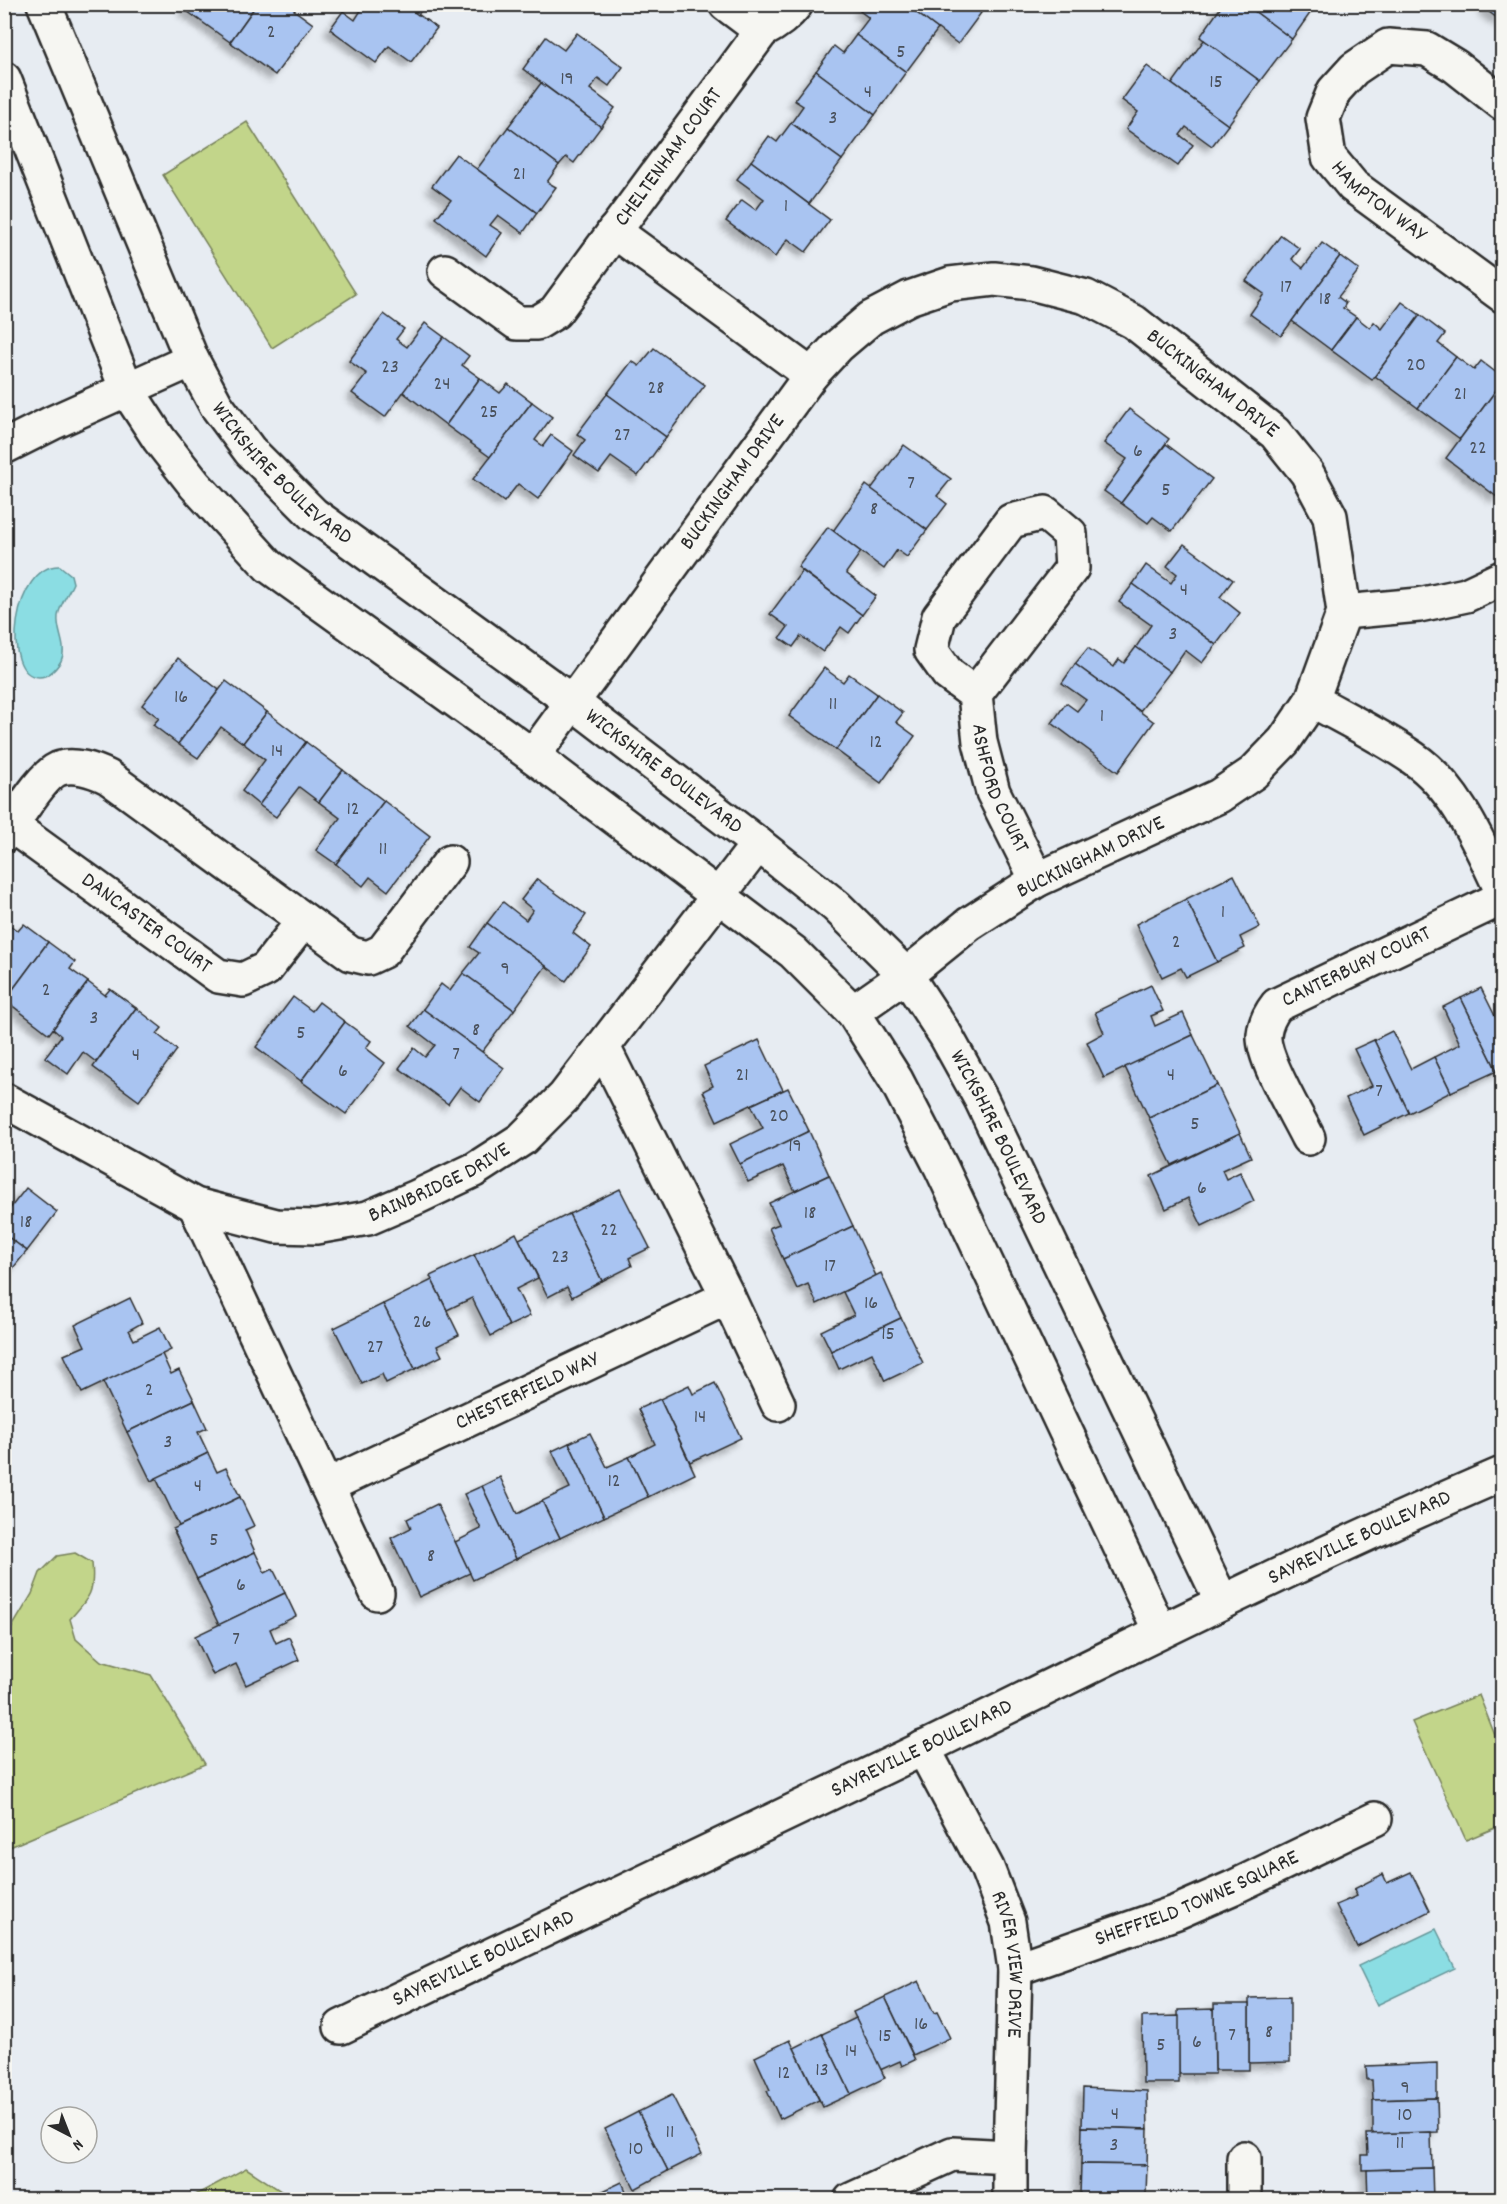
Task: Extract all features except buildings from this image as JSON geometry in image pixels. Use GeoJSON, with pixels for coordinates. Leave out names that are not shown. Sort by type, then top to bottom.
{"type":"FeatureCollection","features":[{"type":"Feature","properties":{"kind":"street","name":"WICKSHIRE BOULEVARD"},"geometry":{"type":"LineString","coordinates":[[44,4],[192,360],[216,405],[250,451],[313,514],[572,702],[836,906],[906,975],[946,1036],[981,1099],[1222,1602]]}},
{"type":"Feature","properties":{"kind":"street"},"geometry":{"type":"LineString","coordinates":[[726,4],[762,31]]}},
{"type":"Feature","properties":{"kind":"street","name":"CHELTENHAM COURT"},"geometry":{"type":"LineString","coordinates":[[796,4],[789,15],[762,31],[614,231],[811,375]]}},
{"type":"Feature","properties":{"kind":"street","name":"HAMPTON WAY"},"geometry":{"type":"LineString","coordinates":[[1503,103],[1455,66],[1427,49],[1388,46],[1354,69],[1334,91],[1323,118],[1329,158],[1353,186],[1503,295]]}},
{"type":"Feature","properties":{"kind":"street"},"geometry":{"type":"LineString","coordinates":[[4,79],[128,390],[159,439],[195,486],[269,566],[533,756],[793,952],[853,1012],[896,1080],[941,1167],[1160,1631]]}},
{"type":"Feature","properties":{"kind":"street"},"geometry":{"type":"LineString","coordinates":[[445,272],[517,323],[537,323],[555,312],[614,231]]}},
{"type":"Feature","properties":{"kind":"street","name":"BUCKINGHAM DRIVE"},"geometry":{"type":"LineString","coordinates":[[533,756],[811,375],[838,346],[871,318],[909,298],[951,284],[994,279],[1031,283],[1086,297],[1134,322],[1275,433],[1307,473],[1330,516],[1344,612],[1312,700],[1284,741],[1254,773],[1219,796],[1037,880],[969,924],[906,975],[853,1012]]}},
{"type":"Feature","properties":{"kind":"street"},"geometry":{"type":"LineString","coordinates":[[4,447],[192,360]]}},
{"type":"Feature","properties":{"kind":"street","name":"ASHFORD COURT"},"geometry":{"type":"LineString","coordinates":[[975,694],[948,674],[931,650],[939,617],[1011,521],[1045,513],[1070,534],[1072,568],[975,694],[980,742],[993,792],[1037,880]]}},
{"type":"Feature","properties":{"kind":"street"},"geometry":{"type":"LineString","coordinates":[[1344,612],[1419,604],[1466,595],[1503,578]]}},
{"type":"Feature","properties":{"kind":"street"},"geometry":{"type":"LineString","coordinates":[[1312,700],[1415,759],[1442,786],[1470,824],[1503,891]]}},
{"type":"Feature","properties":{"kind":"street","name":"DANCASTER COURT"},"geometry":{"type":"LineString","coordinates":[[304,920],[266,969],[243,980],[218,976],[8,830],[45,778],[59,769],[92,769],[108,777],[351,954],[368,958],[383,951],[450,862]]}},
{"type":"Feature","properties":{"kind":"street","name":"BAINBRIDGE DRIVE"},"geometry":{"type":"LineString","coordinates":[[4,1100],[195,1204],[276,1226],[316,1227],[368,1218],[474,1170],[522,1139],[564,1097],[758,844]]}},
{"type":"Feature","properties":{"kind":"street","name":"CANTERBURY COURT"},"geometry":{"type":"LineString","coordinates":[[1308,1138],[1267,1055],[1264,1036],[1268,1017],[1277,1005],[1503,898]]}},
{"type":"Feature","properties":{"kind":"street"},"geometry":{"type":"LineString","coordinates":[[603,1047],[728,1297],[778,1404]]}},
{"type":"Feature","properties":{"kind":"street"},"geometry":{"type":"LineString","coordinates":[[195,1204],[377,1593]]}},
{"type":"Feature","properties":{"kind":"street","name":"CHESTERFIELD WAY"},"geometry":{"type":"LineString","coordinates":[[327,1486],[728,1297]]}},
{"type":"Feature","properties":{"kind":"street","name":"SAYREVILLE BOULEVARD"},"geometry":{"type":"LineString","coordinates":[[341,2027],[923,1748],[1160,1631],[1436,1502],[1503,1474]]}},
{"type":"Feature","properties":{"kind":"street","name":"RIVER VIEW DRIVE"},"geometry":{"type":"LineString","coordinates":[[923,1748],[987,1868],[1008,1922],[1015,1969],[1011,2199]]}},
{"type":"Feature","properties":{"kind":"street","name":"SHEFFIELD TOWNE SQUARE"},"geometry":{"type":"LineString","coordinates":[[1015,1969],[1177,1912],[1233,1888],[1375,1819]]}},
{"type":"Feature","properties":{"kind":"street"},"geometry":{"type":"LineString","coordinates":[[851,2199],[952,2154],[1010,2157]]}},
{"type":"Feature","properties":{"kind":"street"},"geometry":{"type":"LineString","coordinates":[[1244,2158],[1244,2199]]}},
{"type":"Feature","properties":{"kind":"green space"},"geometry":{"type":"Polygon","coordinates":[[[247,122],[356,294],[272,348],[163,175],[247,122]]]}},
{"type":"Feature","properties":{"kind":"green space"},"geometry":{"type":"Polygon","coordinates":[[[75,1553],[92,1563],[93,1573],[89,1594],[70,1619],[76,1639],[101,1661],[151,1675],[205,1764],[5,1849],[5,1639],[32,1594],[40,1573],[57,1556],[75,1553]]]}},
{"type":"Feature","properties":{"kind":"green space"},"geometry":{"type":"Polygon","coordinates":[[[1479,1695],[1502,1753],[1502,1825],[1466,1840],[1412,1722],[1479,1695]]]}},
{"type":"Feature","properties":{"kind":"green space"},"geometry":{"type":"Polygon","coordinates":[[[246,2168],[293,2199],[188,2199],[246,2168]]]}},
{"type":"Feature","properties":{"kind":"water"},"geometry":{"type":"Polygon","coordinates":[[[60,566],[71,575],[73,583],[58,616],[63,655],[54,670],[46,676],[39,677],[27,672],[19,659],[16,641],[17,621],[22,600],[31,582],[44,570],[60,566]]]}},
{"type":"Feature","properties":{"kind":"water"},"geometry":{"type":"Polygon","coordinates":[[[1436,1929],[1455,1968],[1377,2005],[1358,1966],[1436,1929]]]}}]}
